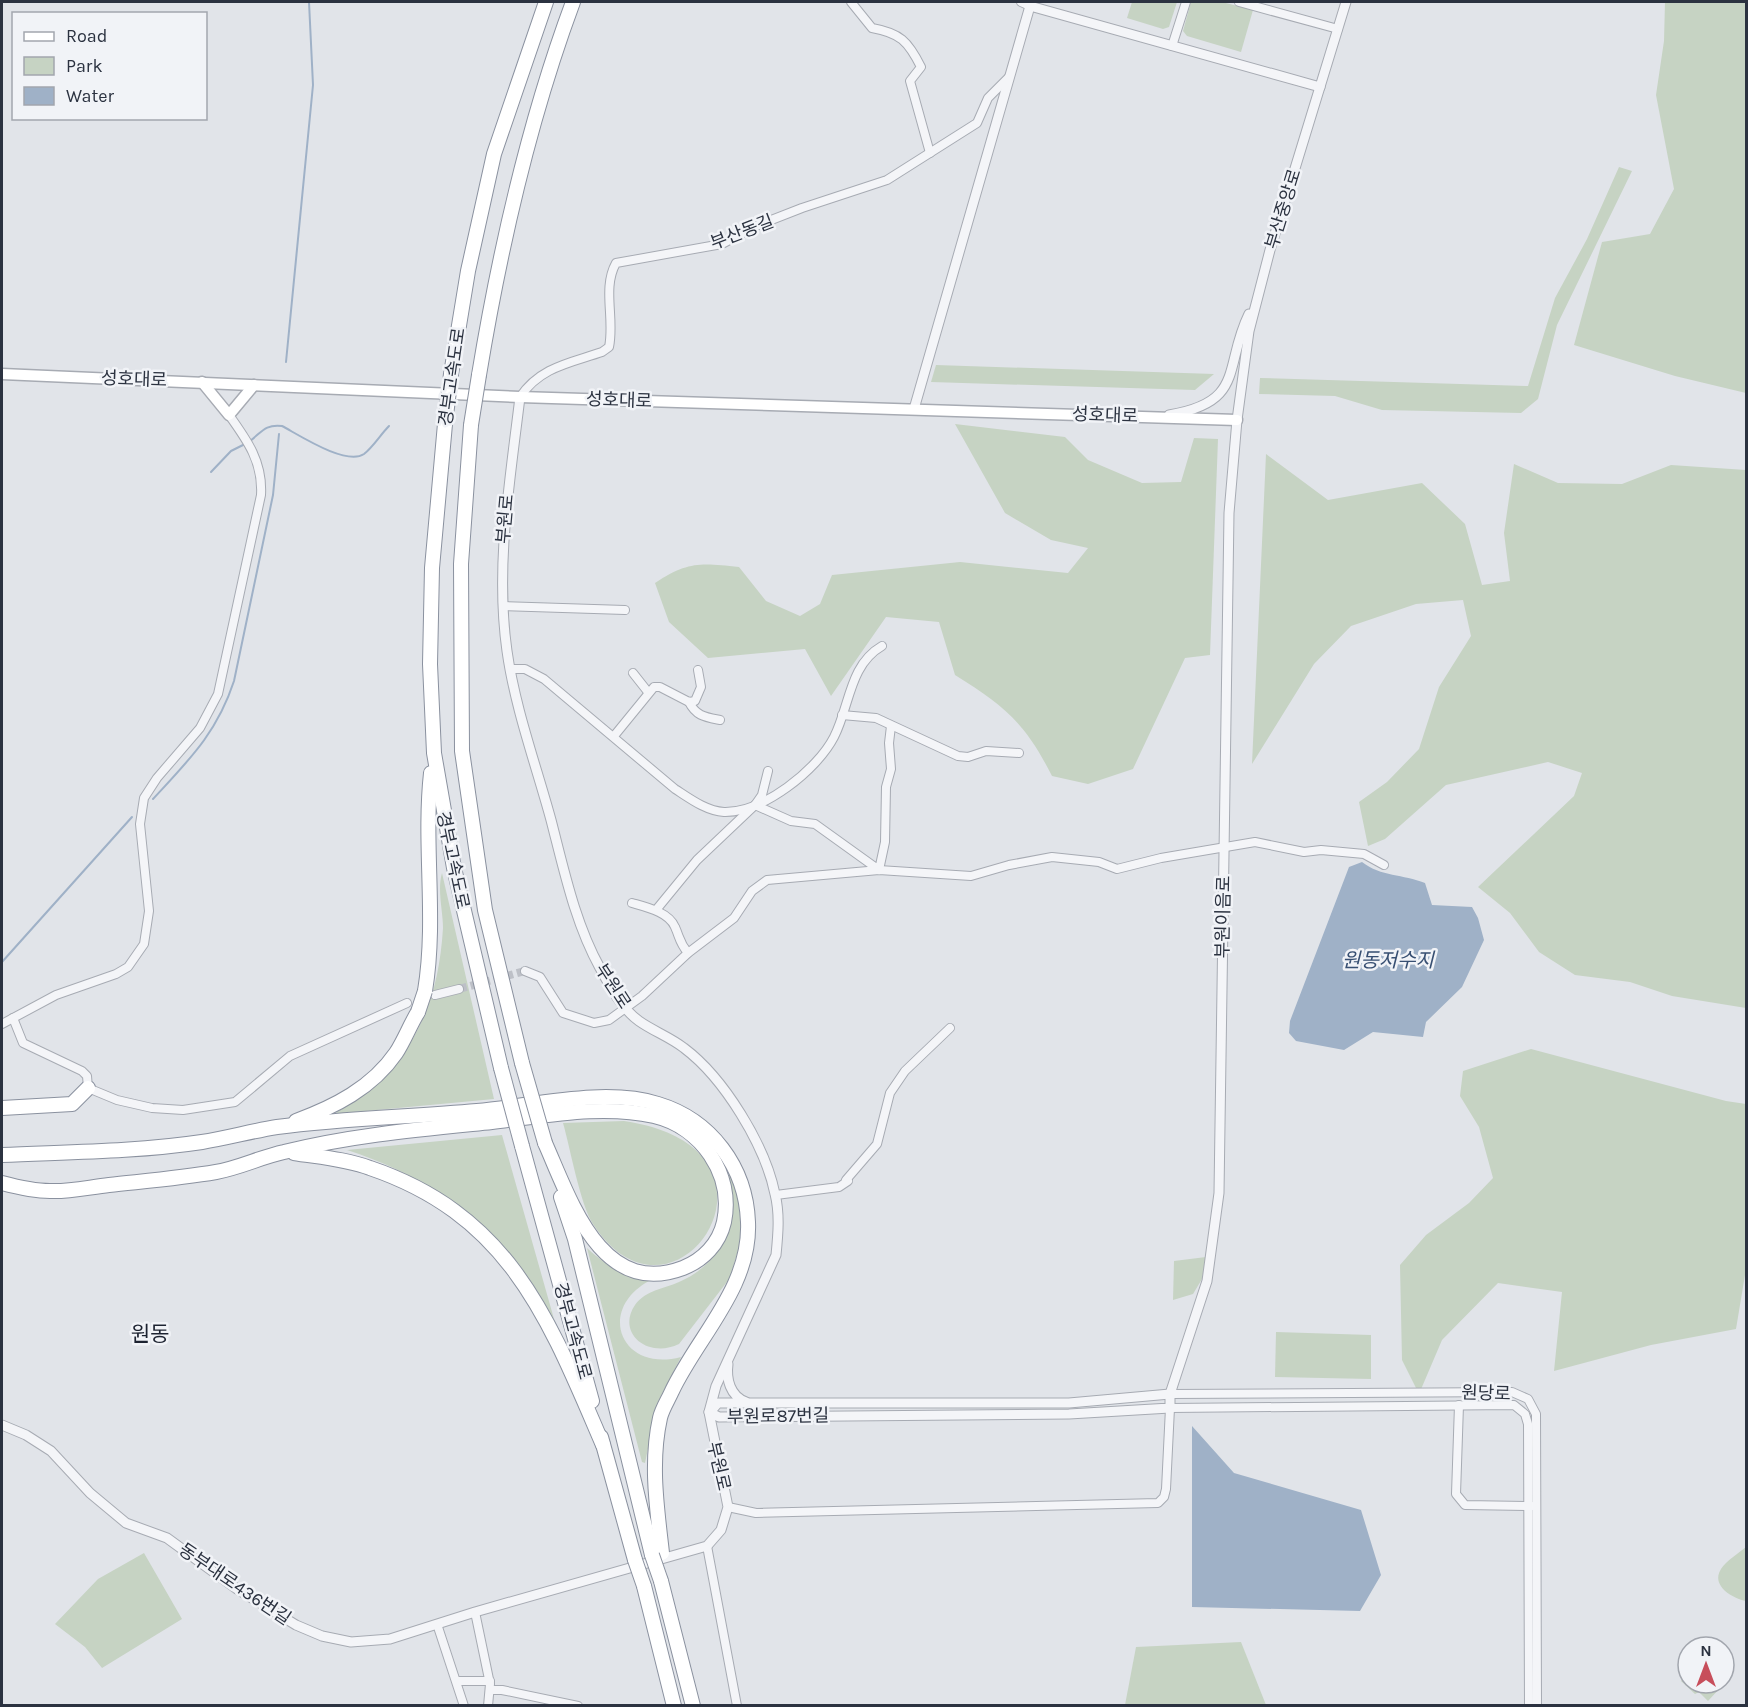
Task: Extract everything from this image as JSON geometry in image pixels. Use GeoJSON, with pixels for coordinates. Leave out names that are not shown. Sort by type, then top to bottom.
{"type":"FeatureCollection","features":[{"type":"Feature","properties":{"kind":"highway","name":"경부고속도로"},"geometry":{"type":"LineString","coordinates":[[546,2],[494,154],[468,271],[451,374],[432,568],[430,664],[434,753],[454,868],[501,1068],[603,1445],[644,1586],[674,1706]]}},
{"type":"Feature","properties":{"kind":"highway","name":"경부고속도로"},"geometry":{"type":"LineString","coordinates":[[573,2],[556,48],[523,160],[495,281],[471,425],[461,564],[462,751],[485,910],[522,1064],[574,1239],[657,1554]]}},
{"type":"Feature","properties":{"kind":"highway"},"geometry":{"type":"LineString","coordinates":[[277,1127],[327,1110],[368,1084],[396,1053],[412,1007],[430,993],[432,938],[428,805],[434,753]]}},
{"type":"Feature","properties":{"kind":"highway"},"geometry":{"type":"LineString","coordinates":[[2,1108],[72,1104],[88,1088]]}},
{"type":"Feature","properties":{"kind":"highway"},"geometry":{"type":"LineString","coordinates":[[2,1155],[123,1150],[201,1142],[277,1127],[479,1111],[602,1098],[638,1100],[667,1107],[702,1126],[720,1143],[746,1195],[748,1224],[746,1253],[735,1284],[684,1366],[660,1416],[653,1480],[657,1554],[693,1706]]}},
{"type":"Feature","properties":{"kind":"highway"},"geometry":{"type":"LineString","coordinates":[[2,1183],[50,1191],[162,1179],[219,1172],[283,1152],[364,1136],[580,1112],[627,1112],[656,1116],[683,1127],[705,1146],[721,1173],[726,1205],[719,1236],[699,1261],[668,1274],[652,1274],[622,1267],[596,1246],[583,1226],[545,1143]]}},
{"type":"Feature","properties":{"kind":"highway"},"geometry":{"type":"LineString","coordinates":[[283,1152],[369,1167],[415,1186],[484,1234],[534,1297],[554,1332],[603,1445]]}},
{"type":"Feature","properties":{"kind":"main road","name":"성호대로"},"geometry":{"type":"LineString","coordinates":[[2,374],[520,397],[1237,420]]}},
{"type":"Feature","properties":{"kind":"main road"},"geometry":{"type":"LineString","coordinates":[[202,382],[229,415],[254,385]]}},
{"type":"Feature","properties":{"kind":"street"},"geometry":{"type":"LineString","coordinates":[[851,2],[872,28],[893,32],[911,47],[921,67],[910,81],[912,93],[930,153]]}},
{"type":"Feature","properties":{"kind":"street"},"geometry":{"type":"LineString","coordinates":[[1021,2],[1320,87]]}},
{"type":"Feature","properties":{"kind":"street"},"geometry":{"type":"LineString","coordinates":[[1172,46],[1186,2]]}},
{"type":"Feature","properties":{"kind":"street"},"geometry":{"type":"LineString","coordinates":[[1239,2],[1338,29]]}},
{"type":"Feature","properties":{"kind":"street","name":"부산중앙로"},"geometry":{"type":"LineString","coordinates":[[1237,420],[1247,340],[1258,296],[1346,2]]}},
{"type":"Feature","properties":{"kind":"street"},"geometry":{"type":"LineString","coordinates":[[914,409],[1031,4]]}},
{"type":"Feature","properties":{"kind":"street","name":"부산동길"},"geometry":{"type":"LineString","coordinates":[[520,397],[527,387],[549,369],[602,352],[609,346],[612,312],[608,300],[616,263],[722,244],[756,226],[802,208],[887,180],[977,123],[988,98],[1011,75]]}},
{"type":"Feature","properties":{"kind":"street"},"geometry":{"type":"LineString","coordinates":[[1156,417],[1192,411],[1217,398],[1228,384],[1244,325],[1258,296]]}},
{"type":"Feature","properties":{"kind":"street","name":"부원로"},"geometry":{"type":"LineString","coordinates":[[520,397],[504,529],[503,606],[511,669],[574,906],[589,948],[625,1009],[639,1021],[684,1048],[714,1077],[754,1139],[776,1194],[778,1234],[776,1255],[716,1386],[709,1413],[728,1507],[721,1530],[707,1546]]}},
{"type":"Feature","properties":{"kind":"street"},"geometry":{"type":"LineString","coordinates":[[2,1024],[56,995],[116,974],[128,967],[144,944],[149,911],[140,824],[144,798],[156,778],[200,728],[218,694],[261,495],[260,470],[249,444],[229,415]]}},
{"type":"Feature","properties":{"kind":"street","name":"부원이음로"},"geometry":{"type":"LineString","coordinates":[[1170,1408],[1170,1394],[1207,1281],[1219,1193],[1229,513],[1237,420]]}},
{"type":"Feature","properties":{"kind":"street"},"geometry":{"type":"LineString","coordinates":[[503,606],[625,610]]}},
{"type":"Feature","properties":{"kind":"street"},"geometry":{"type":"LineString","coordinates":[[656,910],[696,860],[755,805],[801,777],[825,751],[835,735],[854,678],[863,662],[872,652],[882,646]]}},
{"type":"Feature","properties":{"kind":"street"},"geometry":{"type":"LineString","coordinates":[[511,669],[525,669],[544,679],[675,789],[695,802],[724,812],[755,805],[762,795],[768,771]]}},
{"type":"Feature","properties":{"kind":"street"},"geometry":{"type":"LineString","coordinates":[[689,702],[694,701],[701,687],[698,670]]}},
{"type":"Feature","properties":{"kind":"street"},"geometry":{"type":"LineString","coordinates":[[633,673],[648,692]]}},
{"type":"Feature","properties":{"kind":"street"},"geometry":{"type":"LineString","coordinates":[[614,736],[654,687],[660,687],[689,702],[693,711],[700,716],[720,720]]}},
{"type":"Feature","properties":{"kind":"street"},"geometry":{"type":"LineString","coordinates":[[842,716],[876,718],[958,756],[968,757],[986,751],[1019,753]]}},
{"type":"Feature","properties":{"kind":"street"},"geometry":{"type":"LineString","coordinates":[[879,870],[885,842],[886,787],[891,769],[889,743],[891,726]]}},
{"type":"Feature","properties":{"kind":"street"},"geometry":{"type":"LineString","coordinates":[[755,805],[791,821],[814,824],[879,870]]}},
{"type":"Feature","properties":{"kind":"street"},"geometry":{"type":"LineString","coordinates":[[525,971],[540,977],[558,1008],[569,1016],[594,1023],[609,1020],[625,1009],[688,953],[734,918],[752,891],[767,880],[879,870],[971,876],[1009,865],[1052,857],[1099,862],[1117,869],[1224,846],[1255,842],[1304,852],[1347,851],[1364,854],[1384,864]]}},
{"type":"Feature","properties":{"kind":"street"},"geometry":{"type":"LineString","coordinates":[[632,903],[656,910],[674,924],[678,941],[688,953]]}},
{"type":"Feature","properties":{"kind":"street"},"geometry":{"type":"LineString","coordinates":[[430,993],[459,989]]}},
{"type":"Feature","properties":{"kind":"street"},"geometry":{"type":"LineString","coordinates":[[13,1018],[23,1042],[82,1071],[87,1076],[88,1088],[117,1100],[152,1108],[183,1110],[212,1107],[235,1101],[290,1056],[412,1007]]}},
{"type":"Feature","properties":{"kind":"street"},"geometry":{"type":"LineString","coordinates":[[776,1194],[839,1187],[847,1180],[877,1144],[890,1093],[905,1071],[950,1028]]}},
{"type":"Feature","properties":{"kind":"street"},"geometry":{"type":"LineString","coordinates":[[728,1359],[727,1375],[732,1389],[738,1399],[748,1402]]}},
{"type":"Feature","properties":{"kind":"street","name":"원당로"},"geometry":{"type":"LineString","coordinates":[[1170,1394],[1512,1392],[1521,1395],[1533,1404],[1536,1414],[1529,1706]]}},
{"type":"Feature","properties":{"kind":"street","name":"부원로87번길"},"geometry":{"type":"LineString","coordinates":[[1170,1394],[1069,1403],[718,1402],[709,1413],[719,1417],[1069,1414],[1170,1408]]}},
{"type":"Feature","properties":{"kind":"street"},"geometry":{"type":"LineString","coordinates":[[949,1402],[949,1414]]}},
{"type":"Feature","properties":{"kind":"street"},"geometry":{"type":"LineString","coordinates":[[1459,1405],[1456,1494],[1459,1501],[1465,1505],[1533,1506]]}},
{"type":"Feature","properties":{"kind":"street","name":"원당로"},"geometry":{"type":"LineString","coordinates":[[1170,1408],[1514,1405],[1525,1414],[1528,1424],[1533,1506],[1537,1706]]}},
{"type":"Feature","properties":{"kind":"street"},"geometry":{"type":"LineString","coordinates":[[728,1507],[756,1513],[1158,1503],[1164,1497],[1166,1489],[1170,1408]]}},
{"type":"Feature","properties":{"kind":"street","name":"동부대로436번길"},"geometry":{"type":"LineString","coordinates":[[2,1425],[26,1435],[51,1451],[90,1493],[126,1523],[167,1538],[237,1589],[296,1625],[329,1638],[364,1643],[390,1639],[475,1612],[707,1546]]}},
{"type":"Feature","properties":{"kind":"street"},"geometry":{"type":"LineString","coordinates":[[707,1546],[736,1706]]}},
{"type":"Feature","properties":{"kind":"street"},"geometry":{"type":"LineString","coordinates":[[475,1612],[490,1681],[488,1706]]}},
{"type":"Feature","properties":{"kind":"street"},"geometry":{"type":"LineString","coordinates":[[437,1624],[464,1706]]}},
{"type":"Feature","properties":{"kind":"street"},"geometry":{"type":"LineString","coordinates":[[457,1681],[490,1681]]}},
{"type":"Feature","properties":{"kind":"street"},"geometry":{"type":"LineString","coordinates":[[490,1690],[502,1690],[578,1706]]}},
{"type":"Feature","properties":{"kind":"green space"},"geometry":{"type":"Polygon","coordinates":[[[1132,2],[1177,2],[1169,27],[1163,29],[1127,18],[1132,2]]]}},
{"type":"Feature","properties":{"kind":"green space"},"geometry":{"type":"Polygon","coordinates":[[[1191,2],[1222,2],[1253,10],[1241,52],[1187,36],[1183,31],[1191,2]]]}},
{"type":"Feature","properties":{"kind":"green space"},"geometry":{"type":"Polygon","coordinates":[[[1665,2],[1746,2],[1746,393],[1675,376],[1574,345],[1602,242],[1650,234],[1674,189],[1656,95],[1664,41],[1665,2]]]}},
{"type":"Feature","properties":{"kind":"green space"},"geometry":{"type":"Polygon","coordinates":[[[1619,167],[1632,171],[1557,325],[1538,399],[1521,413],[1382,410],[1335,396],[1259,394],[1260,378],[1528,386],[1555,298],[1587,239],[1619,167]]]}},
{"type":"Feature","properties":{"kind":"green space"},"geometry":{"type":"Polygon","coordinates":[[[936,365],[1214,374],[1195,390],[931,382],[936,365]]]}},
{"type":"Feature","properties":{"kind":"green space"},"geometry":{"type":"Polygon","coordinates":[[[955,424],[1065,437],[1088,460],[1142,483],[1181,482],[1194,438],[1218,439],[1210,655],[1185,658],[1133,769],[1088,784],[1052,776],[1032,742],[1012,717],[987,696],[955,675],[939,622],[886,617],[831,696],[805,649],[708,658],[669,622],[655,583],[677,571],[695,565],[739,567],[766,601],[800,616],[820,604],[832,575],[960,562],[1068,573],[1088,548],[1051,540],[1005,513],[955,424]]]}},
{"type":"Feature","properties":{"kind":"green space"},"geometry":{"type":"Polygon","coordinates":[[[1266,454],[1328,500],[1422,483],[1465,524],[1482,585],[1510,581],[1504,533],[1514,464],[1558,483],[1622,484],[1671,465],[1746,470],[1746,1008],[1672,996],[1630,982],[1575,975],[1539,952],[1510,913],[1478,887],[1574,796],[1582,773],[1548,762],[1446,785],[1385,839],[1368,846],[1359,802],[1387,782],[1419,749],[1439,687],[1471,636],[1463,600],[1416,604],[1351,626],[1314,664],[1252,764],[1266,454]]]}},
{"type":"Feature","properties":{"kind":"green space"},"geometry":{"type":"Polygon","coordinates":[[[442,873],[494,1099],[334,1114],[381,1078],[399,1058],[426,1013],[440,959],[443,928],[440,893],[442,873]]]}},
{"type":"Feature","properties":{"kind":"green space"},"geometry":{"type":"Polygon","coordinates":[[[1531,1049],[1726,1101],[1746,1104],[1746,1269],[1736,1329],[1651,1345],[1554,1371],[1562,1292],[1498,1283],[1442,1340],[1419,1394],[1402,1360],[1400,1265],[1426,1235],[1469,1203],[1493,1178],[1479,1127],[1460,1096],[1463,1071],[1531,1049]]]}},
{"type":"Feature","properties":{"kind":"green space"},"geometry":{"type":"Polygon","coordinates":[[[624,1121],[679,1138],[709,1166],[717,1199],[709,1230],[687,1254],[658,1265],[625,1257],[593,1224],[580,1190],[563,1123],[624,1121]]]}},
{"type":"Feature","properties":{"kind":"green space"},"geometry":{"type":"Polygon","coordinates":[[[502,1135],[554,1319],[535,1288],[514,1261],[468,1214],[413,1177],[347,1150],[502,1135]]]}},
{"type":"Feature","properties":{"kind":"green space"},"geometry":{"type":"Polygon","coordinates":[[[729,1176],[733,1177],[743,1205],[743,1233],[730,1278],[679,1344],[667,1348],[646,1346],[632,1334],[630,1315],[635,1305],[644,1296],[695,1274],[717,1252],[724,1239],[731,1209],[729,1176]]]}},
{"type":"Feature","properties":{"kind":"green space"},"geometry":{"type":"Polygon","coordinates":[[[587,1248],[616,1269],[649,1281],[633,1293],[623,1307],[620,1322],[623,1336],[631,1348],[643,1356],[660,1360],[681,1357],[657,1404],[645,1463],[642,1462],[587,1248]]]}},
{"type":"Feature","properties":{"kind":"green space"},"geometry":{"type":"Polygon","coordinates":[[[1206,1257],[1202,1279],[1193,1294],[1173,1300],[1174,1261],[1206,1257]]]}},
{"type":"Feature","properties":{"kind":"green space"},"geometry":{"type":"Polygon","coordinates":[[[1276,1332],[1371,1335],[1371,1379],[1275,1377],[1276,1332]]]}},
{"type":"Feature","properties":{"kind":"green space"},"geometry":{"type":"Polygon","coordinates":[[[1746,1547],[1746,1601],[1735,1598],[1725,1591],[1718,1575],[1726,1563],[1746,1547]]]}},
{"type":"Feature","properties":{"kind":"green space"},"geometry":{"type":"Polygon","coordinates":[[[144,1553],[182,1619],[102,1668],[85,1647],[55,1624],[98,1579],[144,1553]]]}},
{"type":"Feature","properties":{"kind":"green space"},"geometry":{"type":"Polygon","coordinates":[[[1241,1642],[1266,1705],[1125,1705],[1136,1647],[1241,1642]]]}},
{"type":"Feature","properties":{"kind":"green space"},"geometry":{"type":"Polygon","coordinates":[[[1702,1695],[1714,1695],[1708,1701],[1702,1695]]]}},
{"type":"Feature","properties":{"kind":"water","name":"원동저수지"},"geometry":{"type":"Polygon","coordinates":[[[1362,862],[1384,873],[1425,883],[1432,905],[1472,907],[1478,918],[1484,940],[1462,987],[1426,1022],[1423,1037],[1373,1032],[1344,1050],[1296,1041],[1289,1033],[1290,1021],[1349,867],[1362,862]]]}},
{"type":"Feature","properties":{"kind":"water"},"geometry":{"type":"Polygon","coordinates":[[[1192,1426],[1234,1473],[1361,1510],[1381,1575],[1360,1611],[1192,1607],[1192,1426]]]}},
{"type":"Feature","properties":{"kind":"waterway"},"geometry":{"type":"LineString","coordinates":[[286,362],[313,85],[309,2]]}},
{"type":"Feature","properties":{"kind":"waterway"},"geometry":{"type":"LineString","coordinates":[[250,441],[268,427],[282,426],[323,448],[356,457],[364,454],[389,426]]}},
{"type":"Feature","properties":{"kind":"waterway"},"geometry":{"type":"LineString","coordinates":[[153,799],[201,745],[219,716],[234,681],[273,495],[279,434]]}},
{"type":"Feature","properties":{"kind":"waterway"},"geometry":{"type":"LineString","coordinates":[[211,472],[231,451],[245,444]]}},
{"type":"Feature","properties":{"kind":"waterway"},"geometry":{"type":"LineString","coordinates":[[2,962],[132,817]]}},
{"type":"Feature","properties":{"kind":"tunnel"},"geometry":{"type":"LineString","coordinates":[[459,989],[525,971]]}},
{"type":"Feature","properties":{"kind":"district","name":"원동"},"geometry":{"type":"Point","coordinates":[150,1334]}}]}
